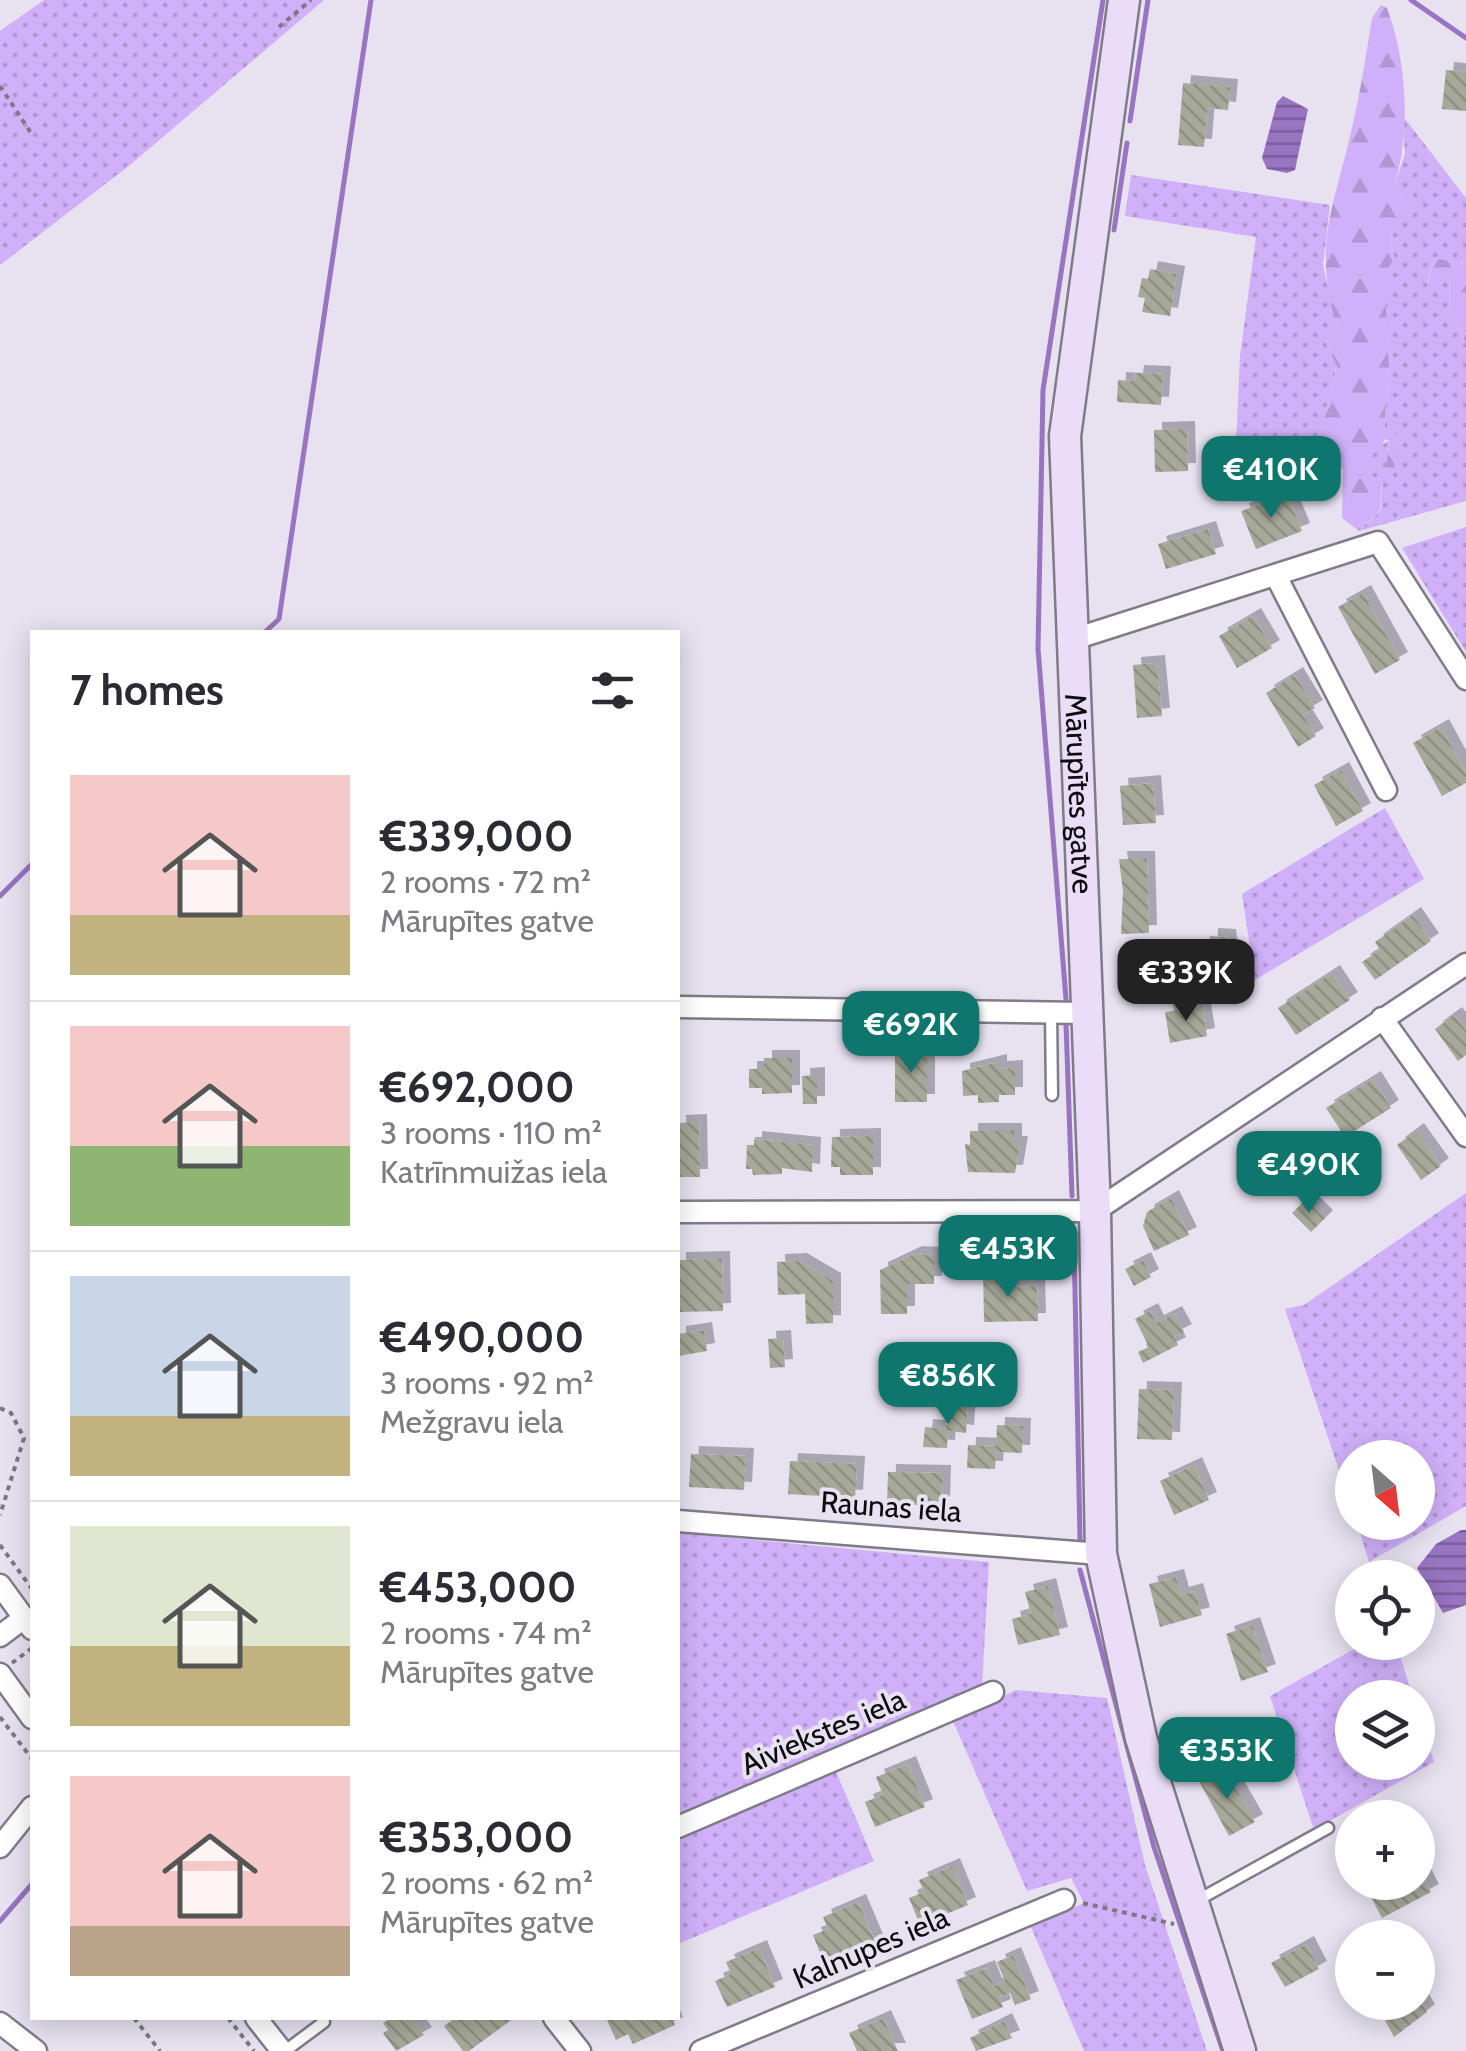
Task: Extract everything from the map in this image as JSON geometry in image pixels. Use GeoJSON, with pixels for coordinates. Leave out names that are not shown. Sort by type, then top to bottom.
{"type":"FeatureCollection","features":[{"type":"Feature","properties":{"kind":"street","name":"Mārupītes gatve"},"geometry":{"type":"LineString","coordinates":[[1124,0],[1065,436],[1095,1211],[1101,1554],[1125,1681],[1183,1914],[1240,2051]]}},
{"type":"Feature","properties":{"kind":"street"},"geometry":{"type":"LineString","coordinates":[[1071,640],[1378,542],[1466,679]]}},
{"type":"Feature","properties":{"kind":"street"},"geometry":{"type":"LineString","coordinates":[[1276,576],[1386,790]]}},
{"type":"Feature","properties":{"kind":"street"},"geometry":{"type":"LineString","coordinates":[[680,1212],[1095,1211],[1466,964]]}},
{"type":"Feature","properties":{"kind":"street"},"geometry":{"type":"LineString","coordinates":[[680,1007],[1085,1013]]}},
{"type":"Feature","properties":{"kind":"street"},"geometry":{"type":"LineString","coordinates":[[1382,1018],[1466,1136]]}},
{"type":"Feature","properties":{"kind":"street","name":"Raunas iela"},"geometry":{"type":"LineString","coordinates":[[680,1521],[1101,1554]]}},
{"type":"Feature","properties":{"kind":"street"},"geometry":{"type":"LineString","coordinates":[[0,1585],[28,1624],[0,1636]]}},
{"type":"Feature","properties":{"kind":"street"},"geometry":{"type":"LineString","coordinates":[[0,1673],[30,1715]]}},
{"type":"Feature","properties":{"kind":"street","name":"Aiviekstes iela"},"geometry":{"type":"LineString","coordinates":[[680,1826],[992,1692]]}},
{"type":"Feature","properties":{"kind":"street"},"geometry":{"type":"LineString","coordinates":[[0,1847],[30,1810]]}},
{"type":"Feature","properties":{"kind":"street","name":"Kalnupes iela"},"geometry":{"type":"LineString","coordinates":[[700,2051],[1064,1900]]}},
{"type":"Feature","properties":{"kind":"street"},"geometry":{"type":"LineString","coordinates":[[258,2020],[284,2051]]}},
{"type":"Feature","properties":{"kind":"street"},"geometry":{"type":"LineString","coordinates":[[556,2020],[580,2051]]}},
{"type":"Feature","properties":{"kind":"street"},"geometry":{"type":"LineString","coordinates":[[0,2024],[36,2051]]}},
{"type":"Feature","properties":{"kind":"lane"},"geometry":{"type":"LineString","coordinates":[[1050,1012],[1052,1095]]}},
{"type":"Feature","properties":{"kind":"lane"},"geometry":{"type":"LineString","coordinates":[[1183,1914],[1328,1828]]}},
{"type":"Feature","properties":{"kind":"lane"},"geometry":{"type":"LineString","coordinates":[[284,2051],[324,2022]]}},
{"type":"Feature","properties":{"kind":"path"},"geometry":{"type":"LineString","coordinates":[[279,27],[311,0]]}},
{"type":"Feature","properties":{"kind":"path"},"geometry":{"type":"LineString","coordinates":[[0,86],[31,133]]}},
{"type":"Feature","properties":{"kind":"path"},"geometry":{"type":"LineString","coordinates":[[0,1408],[11,1413],[24,1438],[0,1515]]}},
{"type":"Feature","properties":{"kind":"path"},"geometry":{"type":"LineString","coordinates":[[0,1545],[30,1587]]}},
{"type":"Feature","properties":{"kind":"path"},"geometry":{"type":"LineString","coordinates":[[0,1673],[30,1650]]}},
{"type":"Feature","properties":{"kind":"path"},"geometry":{"type":"LineString","coordinates":[[0,1717],[30,1755]]}},
{"type":"Feature","properties":{"kind":"path"},"geometry":{"type":"LineString","coordinates":[[1064,1900],[1139,1912],[1153,1922],[1183,1914]]}},
{"type":"Feature","properties":{"kind":"path"},"geometry":{"type":"LineString","coordinates":[[136,2020],[160,2051]]}},
{"type":"Feature","properties":{"kind":"path"},"geometry":{"type":"LineString","coordinates":[[230,2020],[254,2051]]}},
{"type":"Feature","properties":{"kind":"green space"},"geometry":{"type":"Polygon","coordinates":[[[44,0],[324,0],[130,165],[0,265],[0,31],[44,0]]]}},
{"type":"Feature","properties":{"kind":"green space"},"geometry":{"type":"Polygon","coordinates":[[[1381,5],[1387,8],[1394,28],[1404,97],[1403,144],[1394,186],[1414,195],[1390,238],[1394,258],[1386,273],[1396,288],[1385,289],[1389,366],[1384,431],[1400,435],[1393,476],[1385,470],[1390,441],[1385,439],[1381,448],[1366,455],[1370,477],[1382,480],[1380,510],[1359,531],[1342,518],[1343,469],[1285,458],[1255,468],[1270,458],[1319,441],[1337,366],[1326,343],[1337,325],[1327,278],[1327,237],[1355,117],[1372,18],[1381,5]]]}},
{"type":"Feature","properties":{"kind":"green space"},"geometry":{"type":"Polygon","coordinates":[[[1402,115],[1466,198],[1466,264],[1434,258],[1427,284],[1449,272],[1450,311],[1466,343],[1466,501],[1359,531],[1381,510],[1382,480],[1370,477],[1365,455],[1390,440],[1385,470],[1399,435],[1384,432],[1389,366],[1384,288],[1395,288],[1385,273],[1394,258],[1390,238],[1413,195],[1394,186],[1405,154],[1402,115]]]}},
{"type":"Feature","properties":{"kind":"green space"},"geometry":{"type":"Polygon","coordinates":[[[1131,175],[1330,205],[1323,265],[1337,326],[1326,343],[1337,365],[1319,442],[1305,451],[1236,446],[1240,356],[1256,237],[1125,216],[1131,175]]]}},
{"type":"Feature","properties":{"kind":"green space"},"geometry":{"type":"Polygon","coordinates":[[[1466,247],[1466,343],[1450,311],[1449,273],[1427,286],[1434,258],[1465,264],[1466,247]]]}},
{"type":"Feature","properties":{"kind":"green space"},"geometry":{"type":"Polygon","coordinates":[[[1466,527],[1466,652],[1402,548],[1466,527]]]}},
{"type":"Feature","properties":{"kind":"green space"},"geometry":{"type":"Polygon","coordinates":[[[1385,808],[1424,879],[1255,980],[1242,894],[1385,808]]]}},
{"type":"Feature","properties":{"kind":"green space"},"geometry":{"type":"Polygon","coordinates":[[[1466,1193],[1466,1506],[1435,1524],[1435,1440],[1335,1440],[1335,1458],[1285,1309],[1304,1305],[1466,1193]]]}},
{"type":"Feature","properties":{"kind":"green space"},"geometry":{"type":"Polygon","coordinates":[[[680,1533],[989,1562],[982,1687],[680,1816],[680,1533]]]}},
{"type":"Feature","properties":{"kind":"green space"},"geometry":{"type":"Polygon","coordinates":[[[1362,1540],[1407,1540],[1372,1560],[1368,1560],[1362,1540]]]}},
{"type":"Feature","properties":{"kind":"green space"},"geometry":{"type":"Polygon","coordinates":[[[1335,1660],[1401,1660],[1408,1680],[1335,1680],[1335,1780],[1402,1780],[1367,1800],[1335,1800],[1335,1818],[1314,1830],[1270,1696],[1335,1660]]]}},
{"type":"Feature","properties":{"kind":"green space"},"geometry":{"type":"Polygon","coordinates":[[[1016,1690],[1107,1698],[1145,1865],[1207,2051],[1084,2051],[1031,1927],[1084,1903],[1071,1878],[1027,1891],[953,1721],[1016,1690]]]}},
{"type":"Feature","properties":{"kind":"green space"},"geometry":{"type":"Polygon","coordinates":[[[834,1767],[874,1861],[680,1943],[680,1832],[834,1767]]]}},
{"type":"Feature","properties":{"kind":"shaded area"},"geometry":{"type":"Polygon","coordinates":[[[1283,96],[1308,109],[1295,170],[1287,173],[1267,169],[1262,158],[1277,102],[1283,96]]]}},
{"type":"Feature","properties":{"kind":"shaded area"},"geometry":{"type":"Polygon","coordinates":[[[1466,1530],[1466,1605],[1443,1613],[1435,1599],[1435,1560],[1423,1560],[1436,1544],[1466,1530]]]}},
{"type":"Feature","properties":{"kind":"building"},"geometry":{"type":"Polygon","coordinates":[[[1446,70],[1466,72],[1466,111],[1442,109],[1446,70]]]}},
{"type":"Feature","properties":{"kind":"building"},"geometry":{"type":"Polygon","coordinates":[[[1183,83],[1230,87],[1228,110],[1207,108],[1204,147],[1178,145],[1183,83]]]}},
{"type":"Feature","properties":{"kind":"building"},"geometry":{"type":"Polygon","coordinates":[[[1150,269],[1177,274],[1170,316],[1142,312],[1145,298],[1138,297],[1142,278],[1148,279],[1150,269]]]}},
{"type":"Feature","properties":{"kind":"building"},"geometry":{"type":"Polygon","coordinates":[[[1136,373],[1163,374],[1161,405],[1117,402],[1118,380],[1135,381],[1136,373]]]}},
{"type":"Feature","properties":{"kind":"building"},"geometry":{"type":"Polygon","coordinates":[[[1187,429],[1188,471],[1155,472],[1154,430],[1187,429]]]}},
{"type":"Feature","properties":{"kind":"building"},"geometry":{"type":"Polygon","coordinates":[[[1287,494],[1302,531],[1256,549],[1241,511],[1287,494]]]}},
{"type":"Feature","properties":{"kind":"building"},"geometry":{"type":"Polygon","coordinates":[[[1208,529],[1216,554],[1166,569],[1158,544],[1208,529]]]}},
{"type":"Feature","properties":{"kind":"building"},"geometry":{"type":"Polygon","coordinates":[[[1363,593],[1400,660],[1375,674],[1338,607],[1363,593]]]}},
{"type":"Feature","properties":{"kind":"building"},"geometry":{"type":"Polygon","coordinates":[[[1253,616],[1272,648],[1237,668],[1219,636],[1253,616]]]}},
{"type":"Feature","properties":{"kind":"building"},"geometry":{"type":"Polygon","coordinates":[[[1157,663],[1162,716],[1137,718],[1133,665],[1157,663]]]}},
{"type":"Feature","properties":{"kind":"building"},"geometry":{"type":"Polygon","coordinates":[[[1295,675],[1315,708],[1303,715],[1316,736],[1298,747],[1266,693],[1295,675]]]}},
{"type":"Feature","properties":{"kind":"building"},"geometry":{"type":"Polygon","coordinates":[[[1441,727],[1466,773],[1466,783],[1442,796],[1413,743],[1441,727]]]}},
{"type":"Feature","properties":{"kind":"building"},"geometry":{"type":"Polygon","coordinates":[[[1341,770],[1363,811],[1336,826],[1314,785],[1341,770]]]}},
{"type":"Feature","properties":{"kind":"building"},"geometry":{"type":"Polygon","coordinates":[[[1153,783],[1156,823],[1123,825],[1120,786],[1153,783]]]}},
{"type":"Feature","properties":{"kind":"building"},"geometry":{"type":"Polygon","coordinates":[[[1119,859],[1147,859],[1149,933],[1121,934],[1123,891],[1119,859]]]}},
{"type":"Feature","properties":{"kind":"building"},"geometry":{"type":"Polygon","coordinates":[[[1413,915],[1431,941],[1375,980],[1362,962],[1380,950],[1375,942],[1413,915]]]}},
{"type":"Feature","properties":{"kind":"building"},"geometry":{"type":"Polygon","coordinates":[[[1210,936],[1228,937],[1232,975],[1224,974],[1224,994],[1208,993],[1210,936]]]}},
{"type":"Feature","properties":{"kind":"building"},"geometry":{"type":"Polygon","coordinates":[[[1332,973],[1350,1000],[1296,1035],[1278,1008],[1332,973]]]}},
{"type":"Feature","properties":{"kind":"building"},"geometry":{"type":"Polygon","coordinates":[[[1202,1006],[1207,1036],[1170,1043],[1165,1012],[1202,1006]]]}},
{"type":"Feature","properties":{"kind":"building"},"geometry":{"type":"Polygon","coordinates":[[[1454,1015],[1466,1030],[1466,1055],[1458,1061],[1435,1029],[1454,1015]]]}},
{"type":"Feature","properties":{"kind":"building"},"geometry":{"type":"Polygon","coordinates":[[[895,1051],[927,1051],[927,1102],[895,1102],[895,1051]]]}},
{"type":"Feature","properties":{"kind":"building"},"geometry":{"type":"Polygon","coordinates":[[[764,1058],[792,1058],[792,1093],[762,1094],[762,1088],[749,1088],[749,1069],[764,1069],[764,1058]]]}},
{"type":"Feature","properties":{"kind":"building"},"geometry":{"type":"Polygon","coordinates":[[[999,1062],[999,1069],[1015,1068],[1015,1095],[999,1095],[999,1102],[978,1103],[978,1095],[963,1096],[962,1071],[999,1062]]]}},
{"type":"Feature","properties":{"kind":"building"},"geometry":{"type":"Polygon","coordinates":[[[817,1075],[817,1104],[803,1104],[802,1076],[817,1075]]]}},
{"type":"Feature","properties":{"kind":"building"},"geometry":{"type":"Polygon","coordinates":[[[1373,1079],[1391,1108],[1345,1137],[1326,1108],[1373,1079]]]}},
{"type":"Feature","properties":{"kind":"building"},"geometry":{"type":"Polygon","coordinates":[[[699,1122],[700,1177],[680,1177],[680,1123],[699,1122]]]}},
{"type":"Feature","properties":{"kind":"building"},"geometry":{"type":"Polygon","coordinates":[[[970,1131],[1014,1131],[1014,1144],[1020,1144],[1015,1173],[968,1172],[965,1144],[970,1145],[970,1131]]]}},
{"type":"Feature","properties":{"kind":"building"},"geometry":{"type":"Polygon","coordinates":[[[1416,1131],[1441,1166],[1421,1180],[1397,1145],[1416,1131]]]}},
{"type":"Feature","properties":{"kind":"building"},"geometry":{"type":"Polygon","coordinates":[[[873,1136],[873,1175],[840,1175],[840,1167],[831,1167],[832,1137],[873,1136]]]}},
{"type":"Feature","properties":{"kind":"building"},"geometry":{"type":"Polygon","coordinates":[[[754,1139],[813,1145],[812,1172],[782,1168],[782,1174],[753,1175],[752,1169],[746,1169],[747,1145],[754,1145],[754,1139]]]}},
{"type":"Feature","properties":{"kind":"building"},"geometry":{"type":"Polygon","coordinates":[[[1171,1198],[1189,1235],[1154,1251],[1143,1226],[1147,1212],[1171,1198]]]}},
{"type":"Feature","properties":{"kind":"building"},"geometry":{"type":"Polygon","coordinates":[[[1306,1199],[1325,1218],[1311,1232],[1292,1213],[1306,1199]]]}},
{"type":"Feature","properties":{"kind":"building"},"geometry":{"type":"Polygon","coordinates":[[[914,1254],[934,1255],[934,1284],[907,1284],[907,1314],[881,1314],[880,1270],[914,1254]]]}},
{"type":"Feature","properties":{"kind":"building"},"geometry":{"type":"Polygon","coordinates":[[[722,1259],[723,1311],[680,1312],[680,1260],[722,1259]]]}},
{"type":"Feature","properties":{"kind":"building"},"geometry":{"type":"Polygon","coordinates":[[[1143,1260],[1151,1277],[1134,1286],[1125,1269],[1143,1260]]]}},
{"type":"Feature","properties":{"kind":"building"},"geometry":{"type":"Polygon","coordinates":[[[799,1261],[833,1281],[833,1323],[806,1324],[805,1294],[778,1295],[777,1262],[799,1261]]]}},
{"type":"Feature","properties":{"kind":"building"},"geometry":{"type":"Polygon","coordinates":[[[983,1270],[1004,1270],[1005,1287],[1037,1286],[1038,1321],[984,1322],[983,1270]]]}},
{"type":"Feature","properties":{"kind":"building"},"geometry":{"type":"Polygon","coordinates":[[[1150,1311],[1156,1323],[1174,1314],[1184,1332],[1174,1337],[1178,1345],[1143,1363],[1138,1352],[1149,1347],[1135,1319],[1150,1311]]]}},
{"type":"Feature","properties":{"kind":"building"},"geometry":{"type":"Polygon","coordinates":[[[704,1330],[707,1351],[680,1356],[680,1334],[704,1330]]]}},
{"type":"Feature","properties":{"kind":"building"},"geometry":{"type":"Polygon","coordinates":[[[783,1338],[785,1367],[770,1368],[768,1339],[783,1338]]]}},
{"type":"Feature","properties":{"kind":"building"},"geometry":{"type":"Polygon","coordinates":[[[1139,1389],[1174,1390],[1172,1440],[1137,1439],[1139,1389]]]}},
{"type":"Feature","properties":{"kind":"building"},"geometry":{"type":"Polygon","coordinates":[[[948,1403],[968,1404],[966,1433],[948,1431],[947,1448],[923,1447],[925,1427],[946,1429],[948,1403]]]}},
{"type":"Feature","properties":{"kind":"building"},"geometry":{"type":"Polygon","coordinates":[[[997,1425],[1023,1426],[1022,1453],[996,1452],[995,1469],[967,1468],[968,1445],[996,1446],[997,1425]]]}},
{"type":"Feature","properties":{"kind":"building"},"geometry":{"type":"Polygon","coordinates":[[[691,1454],[746,1456],[744,1490],[689,1487],[691,1454]]]}},
{"type":"Feature","properties":{"kind":"building"},"geometry":{"type":"Polygon","coordinates":[[[790,1461],[857,1464],[855,1498],[788,1494],[790,1461]]]}},
{"type":"Feature","properties":{"kind":"building"},"geometry":{"type":"Polygon","coordinates":[[[1194,1465],[1209,1500],[1174,1515],[1160,1481],[1194,1465]]]}},
{"type":"Feature","properties":{"kind":"building"},"geometry":{"type":"Polygon","coordinates":[[[888,1472],[943,1473],[942,1505],[887,1505],[888,1472]]]}},
{"type":"Feature","properties":{"kind":"building"},"geometry":{"type":"Polygon","coordinates":[[[1176,1577],[1181,1595],[1195,1591],[1202,1615],[1160,1627],[1149,1584],[1176,1577]]]}},
{"type":"Feature","properties":{"kind":"building"},"geometry":{"type":"Polygon","coordinates":[[[1048,1586],[1060,1635],[1018,1645],[1012,1619],[1031,1614],[1025,1592],[1048,1586]]]}},
{"type":"Feature","properties":{"kind":"building"},"geometry":{"type":"Polygon","coordinates":[[[1252,1625],[1268,1672],[1241,1681],[1226,1634],[1252,1625]]]}},
{"type":"Feature","properties":{"kind":"building"},"geometry":{"type":"Polygon","coordinates":[[[908,1764],[925,1807],[875,1827],[865,1802],[883,1795],[876,1777],[908,1764]]]}},
{"type":"Feature","properties":{"kind":"building"},"geometry":{"type":"Polygon","coordinates":[[[1224,1767],[1255,1822],[1229,1836],[1199,1781],[1224,1767]]]}},
{"type":"Feature","properties":{"kind":"building"},"geometry":{"type":"Polygon","coordinates":[[[952,1866],[968,1905],[920,1925],[909,1898],[924,1892],[919,1880],[952,1866]]]}},
{"type":"Feature","properties":{"kind":"building"},"geometry":{"type":"Polygon","coordinates":[[[1372,1900],[1416,1900],[1382,1918],[1372,1900]]]}},
{"type":"Feature","properties":{"kind":"building"},"geometry":{"type":"Polygon","coordinates":[[[858,1902],[875,1942],[824,1963],[813,1935],[828,1929],[823,1917],[858,1902]]]}},
{"type":"Feature","properties":{"kind":"building"},"geometry":{"type":"Polygon","coordinates":[[[1306,1944],[1319,1969],[1285,1987],[1271,1963],[1306,1944]]]}},
{"type":"Feature","properties":{"kind":"building"},"geometry":{"type":"Polygon","coordinates":[[[759,1948],[775,1987],[727,2007],[715,1981],[731,1974],[726,1962],[759,1948]]]}},
{"type":"Feature","properties":{"kind":"building"},"geometry":{"type":"Polygon","coordinates":[[[1013,1955],[1031,1999],[1015,2005],[1010,1993],[999,1997],[1003,2007],[972,2019],[956,1980],[987,1968],[994,1986],[1005,1981],[997,1962],[1013,1955]]]}},
{"type":"Feature","properties":{"kind":"building"},"geometry":{"type":"Polygon","coordinates":[[[883,2018],[898,2051],[857,2051],[849,2033],[883,2018]]]}},
{"type":"Feature","properties":{"kind":"building"},"geometry":{"type":"Polygon","coordinates":[[[413,2020],[424,2035],[396,2051],[383,2033],[388,2030],[383,2023],[413,2020]]]}},
{"type":"Feature","properties":{"kind":"building"},"geometry":{"type":"Polygon","coordinates":[[[452,2020],[511,2020],[469,2051],[463,2051],[444,2026],[452,2020]]]}},
{"type":"Feature","properties":{"kind":"building"},"geometry":{"type":"Polygon","coordinates":[[[607,2020],[673,2020],[675,2025],[633,2044],[628,2034],[616,2040],[607,2020]]]}},
{"type":"Feature","properties":{"kind":"building"},"geometry":{"type":"Polygon","coordinates":[[[1385,2020],[1416,2020],[1394,2037],[1385,2020]]]}},
{"type":"Feature","properties":{"kind":"building"},"geometry":{"type":"Polygon","coordinates":[[[1004,2021],[1012,2038],[976,2051],[970,2038],[1004,2021]]]}},
{"type":"Feature","properties":{"kind":"waterway"},"geometry":{"type":"LineString","coordinates":[[267,630],[279,619],[371,0]]}},
{"type":"Feature","properties":{"kind":"waterway"},"geometry":{"type":"LineString","coordinates":[[1066,999],[1038,649],[1043,390],[1103,0]]}},
{"type":"Feature","properties":{"kind":"waterway"},"geometry":{"type":"LineString","coordinates":[[1130,121],[1148,0]]}},
{"type":"Feature","properties":{"kind":"waterway"},"geometry":{"type":"LineString","coordinates":[[1411,0],[1466,38]]}},
{"type":"Feature","properties":{"kind":"waterway"},"geometry":{"type":"LineString","coordinates":[[1114,230],[1127,143]]}},
{"type":"Feature","properties":{"kind":"waterway"},"geometry":{"type":"LineString","coordinates":[[0,896],[30,866]]}},
{"type":"Feature","properties":{"kind":"waterway"},"geometry":{"type":"LineString","coordinates":[[1066,1023],[1072,1196]]}},
{"type":"Feature","properties":{"kind":"waterway"},"geometry":{"type":"LineString","coordinates":[[1074,1241],[1080,1539]]}},
{"type":"Feature","properties":{"kind":"waterway"},"geometry":{"type":"LineString","coordinates":[[1080,1570],[1154,1847],[1223,2051]]}},
{"type":"Feature","properties":{"kind":"waterway"},"geometry":{"type":"LineString","coordinates":[[0,1921],[30,1886]]}}]}
